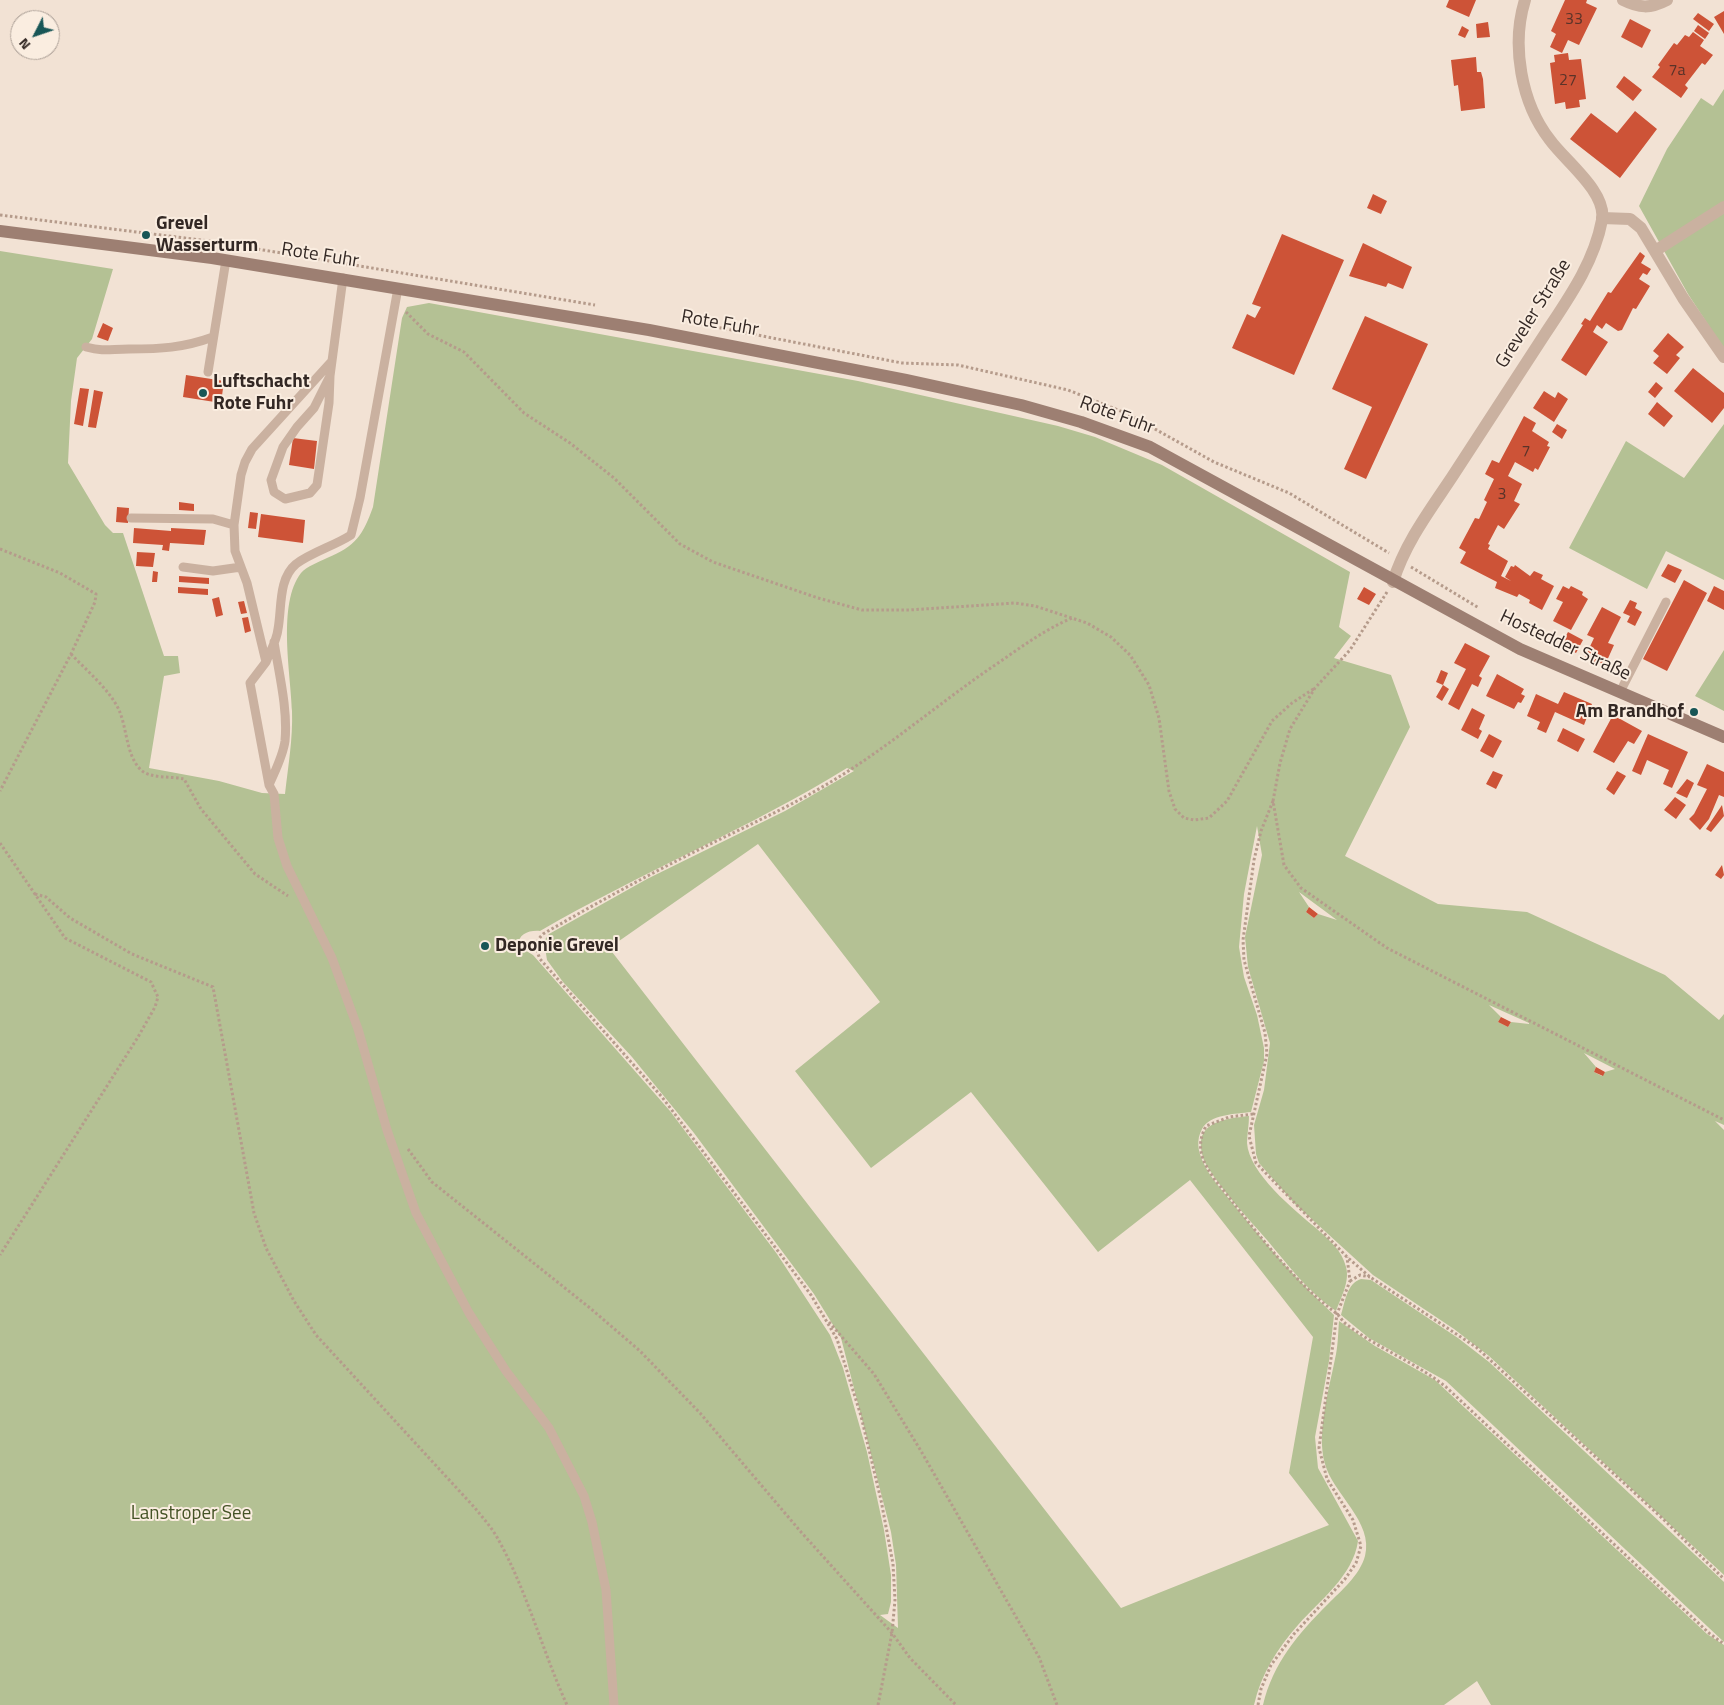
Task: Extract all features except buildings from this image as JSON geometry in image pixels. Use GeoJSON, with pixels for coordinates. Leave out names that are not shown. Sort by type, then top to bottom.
{"type":"FeatureCollection","features":[{"type":"Feature","properties":{"kind":"main road","name":"Rote Fuhr"},"geometry":{"type":"LineString","coordinates":[[0,231],[226,260],[342,278],[789,356],[1021,405],[1081,422],[1150,447],[1393,582]]}},
{"type":"Feature","properties":{"kind":"main road","name":"Hostedder Straße"},"geometry":{"type":"LineString","coordinates":[[1393,582],[1450,609],[1520,649],[1724,737]]}},
{"type":"Feature","properties":{"kind":"street"},"geometry":{"type":"LineString","coordinates":[[1525,0],[1519,44],[1521,72],[1527,96],[1536,118],[1550,140],[1578,171],[1598,198],[1602,218],[1630,219],[1641,228],[1683,298],[1724,357]]}},
{"type":"Feature","properties":{"kind":"street"},"geometry":{"type":"LineString","coordinates":[[1623,0],[1638,7],[1655,6],[1667,0]]}},
{"type":"Feature","properties":{"kind":"street"},"geometry":{"type":"LineString","coordinates":[[1655,251],[1724,207]]}},
{"type":"Feature","properties":{"kind":"street","name":"Greveler Straße"},"geometry":{"type":"LineString","coordinates":[[1393,582],[1400,561],[1432,508],[1574,291],[1594,249],[1602,218]]}},
{"type":"Feature","properties":{"kind":"lane"},"geometry":{"type":"LineString","coordinates":[[208,372],[226,260]]}},
{"type":"Feature","properties":{"kind":"lane"},"geometry":{"type":"LineString","coordinates":[[330,376],[314,408],[283,447],[273,468],[271,480],[274,492],[285,499],[310,493],[317,484],[329,403],[330,376],[342,278]]}},
{"type":"Feature","properties":{"kind":"lane"},"geometry":{"type":"LineString","coordinates":[[398,288],[360,498],[351,535],[332,547],[308,556],[295,565],[285,578],[278,632],[266,662],[250,683],[269,785],[274,794],[278,838],[286,866],[332,958],[358,1029],[390,1138],[416,1213],[469,1313],[506,1371],[548,1428],[584,1496],[592,1522],[606,1590],[614,1705]]}},
{"type":"Feature","properties":{"kind":"lane"},"geometry":{"type":"LineString","coordinates":[[86,347],[104,352],[128,348],[147,350],[188,346],[213,337]]}},
{"type":"Feature","properties":{"kind":"lane"},"geometry":{"type":"LineString","coordinates":[[266,662],[247,583],[235,551],[234,525],[241,475],[252,449],[332,361]]}},
{"type":"Feature","properties":{"kind":"lane"},"geometry":{"type":"LineString","coordinates":[[131,518],[213,519],[234,525]]}},
{"type":"Feature","properties":{"kind":"lane"},"geometry":{"type":"LineString","coordinates":[[183,567],[213,571],[241,567]]}},
{"type":"Feature","properties":{"kind":"lane"},"geometry":{"type":"LineString","coordinates":[[1620,692],[1666,602]]}},
{"type":"Feature","properties":{"kind":"lane"},"geometry":{"type":"LineString","coordinates":[[269,785],[281,759],[285,741],[284,715],[274,642]]}},
{"type":"Feature","properties":{"kind":"path"},"geometry":{"type":"LineString","coordinates":[[398,288],[405,312],[428,334],[464,352],[524,413],[570,443],[614,478],[680,544],[713,562],[818,598],[862,610],[909,610],[1015,603],[1035,606],[1087,623],[1111,637],[1130,655],[1149,685],[1159,718],[1169,791],[1175,808],[1184,818],[1194,820],[1208,818],[1227,801],[1272,721],[1292,703],[1316,688]]}},
{"type":"Feature","properties":{"kind":"path"},"geometry":{"type":"LineString","coordinates":[[0,549],[60,573],[96,594],[95,602],[71,654],[0,791]]}},
{"type":"Feature","properties":{"kind":"path"},"geometry":{"type":"LineString","coordinates":[[1400,561],[1485,612]]}},
{"type":"Feature","properties":{"kind":"path"},"geometry":{"type":"LineString","coordinates":[[1393,582],[1350,650],[1316,688],[1290,729],[1280,763],[1273,801],[1261,831],[1254,860],[1243,940],[1244,960],[1265,1033],[1267,1054],[1249,1136],[1256,1163],[1304,1216],[1334,1242],[1347,1257],[1370,1277],[1476,1347],[1662,1518],[1724,1579]]}},
{"type":"Feature","properties":{"kind":"path"},"geometry":{"type":"LineString","coordinates":[[1057,1705],[1039,1657],[921,1451],[874,1374],[825,1318],[757,1221],[662,1097],[540,959],[536,947],[538,939],[551,929],[646,876],[784,808],[835,780],[883,747],[963,686],[1050,628],[1072,618]]}},
{"type":"Feature","properties":{"kind":"path"},"geometry":{"type":"LineString","coordinates":[[71,654],[97,680],[119,710],[133,757],[140,769],[151,776],[168,776],[184,779],[202,809],[255,874],[289,896]]}},
{"type":"Feature","properties":{"kind":"path"},"geometry":{"type":"LineString","coordinates":[[1273,801],[1284,865],[1301,888],[1344,919],[1387,948],[1724,1120]]}},
{"type":"Feature","properties":{"kind":"path"},"geometry":{"type":"LineString","coordinates":[[0,843],[65,938],[151,982],[158,997],[155,1007],[138,1037],[0,1255]]}},
{"type":"Feature","properties":{"kind":"path"},"geometry":{"type":"LineString","coordinates":[[35,894],[46,897],[70,918],[132,954],[213,987],[254,1213],[266,1248],[294,1301],[316,1335],[475,1508],[498,1537],[523,1593],[550,1668],[566,1705]]}},
{"type":"Feature","properties":{"kind":"path"},"geometry":{"type":"LineString","coordinates":[[1253,1114],[1229,1117],[1206,1126],[1201,1136],[1199,1149],[1205,1165],[1303,1285],[1337,1314],[1344,1323],[1369,1340],[1418,1366],[1446,1387],[1710,1634],[1724,1644]]}},
{"type":"Feature","properties":{"kind":"path"},"geometry":{"type":"LineString","coordinates":[[405,1145],[432,1182],[576,1296],[640,1351],[700,1413],[807,1540],[892,1633],[925,1675],[956,1705]]}},
{"type":"Feature","properties":{"kind":"path"},"geometry":{"type":"LineString","coordinates":[[1258,1705],[1261,1689],[1271,1665],[1294,1634],[1346,1579],[1356,1563],[1361,1546],[1353,1520],[1327,1479],[1319,1448],[1337,1314],[1350,1281],[1347,1257]]}},
{"type":"Feature","properties":{"kind":"path"},"geometry":{"type":"LineString","coordinates":[[1350,1281],[1360,1275],[1370,1277]]}},
{"type":"Feature","properties":{"kind":"path"},"geometry":{"type":"LineString","coordinates":[[825,1318],[836,1339],[861,1416],[885,1516],[893,1564],[894,1600],[892,1633],[878,1705]]}},
{"type":"Feature","properties":{"kind":"green space"},"geometry":{"type":"Polygon","coordinates":[[[1724,89],[1724,349],[1688,294],[1639,206],[1667,149],[1701,98],[1713,106],[1724,89]]]}},
{"type":"Feature","properties":{"kind":"green space","name":"Lanstroper See"},"geometry":{"type":"Polygon","coordinates":[[[0,251],[113,269],[92,339],[77,358],[71,401],[68,463],[105,525],[113,533],[123,533],[164,656],[178,656],[180,673],[164,676],[149,768],[219,781],[262,793],[285,794],[292,721],[287,640],[289,602],[301,573],[313,564],[337,554],[352,544],[366,525],[373,507],[402,318],[407,307],[429,303],[858,381],[1058,426],[1095,437],[1162,465],[1350,572],[1339,627],[1351,636],[1334,658],[1391,675],[1410,727],[1345,856],[1438,904],[1527,912],[1665,975],[1719,1020],[1724,1014],[1724,1125],[1715,1121],[1724,1130],[1724,1575],[1489,1356],[1454,1329],[1373,1275],[1294,1203],[1259,1163],[1256,1154],[1254,1125],[1264,1090],[1270,1043],[1248,967],[1245,937],[1262,855],[1257,826],[1244,894],[1239,947],[1244,977],[1257,1015],[1264,1048],[1264,1061],[1251,1112],[1211,1120],[1200,1133],[1198,1141],[1199,1150],[1209,1174],[1246,1220],[1295,1276],[1334,1315],[1329,1361],[1315,1437],[1318,1468],[1358,1541],[1355,1554],[1343,1576],[1283,1643],[1265,1672],[1254,1705],[0,1705],[0,251]],[[847,768],[771,811],[540,931],[532,931],[525,934],[520,938],[518,946],[533,955],[670,1111],[777,1254],[830,1335],[843,1368],[867,1452],[884,1530],[891,1575],[891,1602],[888,1614],[880,1615],[898,1628],[896,1565],[891,1532],[841,1338],[814,1294],[694,1133],[632,1057],[563,982],[547,960],[544,941],[549,934],[647,879],[785,811],[854,771],[847,768]],[[758,844],[609,948],[1121,1608],[1329,1525],[1289,1473],[1313,1337],[1190,1180],[1098,1252],[971,1092],[871,1168],[795,1071],[880,1002],[758,844]],[[1299,892],[1309,907],[1306,912],[1314,918],[1318,914],[1337,920],[1299,892]],[[1489,1005],[1501,1017],[1498,1022],[1508,1027],[1511,1022],[1529,1024],[1489,1005]],[[1584,1053],[1596,1067],[1594,1072],[1602,1076],[1605,1072],[1615,1069],[1584,1053]]]}},
{"type":"Feature","properties":{"kind":"green space"},"geometry":{"type":"Polygon","coordinates":[[[1724,424],[1724,580],[1666,551],[1647,589],[1569,548],[1626,441],[1684,478],[1724,424]]]}},
{"type":"Feature","properties":{"kind":"green space"},"geometry":{"type":"Polygon","coordinates":[[[1724,650],[1724,711],[1695,696],[1724,650]]]}},
{"type":"Feature","properties":{"kind":"green space"},"geometry":{"type":"Polygon","coordinates":[[[1249,1116],[1247,1143],[1250,1155],[1256,1166],[1274,1190],[1334,1245],[1344,1261],[1347,1278],[1336,1311],[1299,1278],[1228,1195],[1205,1163],[1201,1143],[1205,1130],[1223,1120],[1249,1116]]]}},
{"type":"Feature","properties":{"kind":"green space"},"geometry":{"type":"Polygon","coordinates":[[[1361,1279],[1371,1280],[1458,1338],[1489,1362],[1724,1582],[1724,1642],[1446,1381],[1369,1338],[1341,1315],[1350,1289],[1356,1281],[1361,1279]]]}},
{"type":"Feature","properties":{"kind":"green space"},"geometry":{"type":"Polygon","coordinates":[[[1339,1321],[1375,1346],[1435,1380],[1707,1634],[1724,1645],[1724,1705],[1491,1705],[1477,1681],[1444,1705],[1263,1705],[1273,1676],[1288,1650],[1317,1615],[1350,1582],[1359,1570],[1365,1556],[1364,1531],[1329,1475],[1323,1452],[1324,1412],[1337,1350],[1339,1321]]]}},
{"type":"Feature","properties":{"kind":"place","name":"Grevel Wasserturm"},"geometry":{"type":"Point","coordinates":[146,235]}},
{"type":"Feature","properties":{"kind":"place","name":"Luftschacht Rote Fuhr"},"geometry":{"type":"Point","coordinates":[203,393]}},
{"type":"Feature","properties":{"kind":"place","name":"Am Brandhof"},"geometry":{"type":"Point","coordinates":[1694,712]}},
{"type":"Feature","properties":{"kind":"place","name":"Deponie Grevel"},"geometry":{"type":"Point","coordinates":[485,946]}}]}
